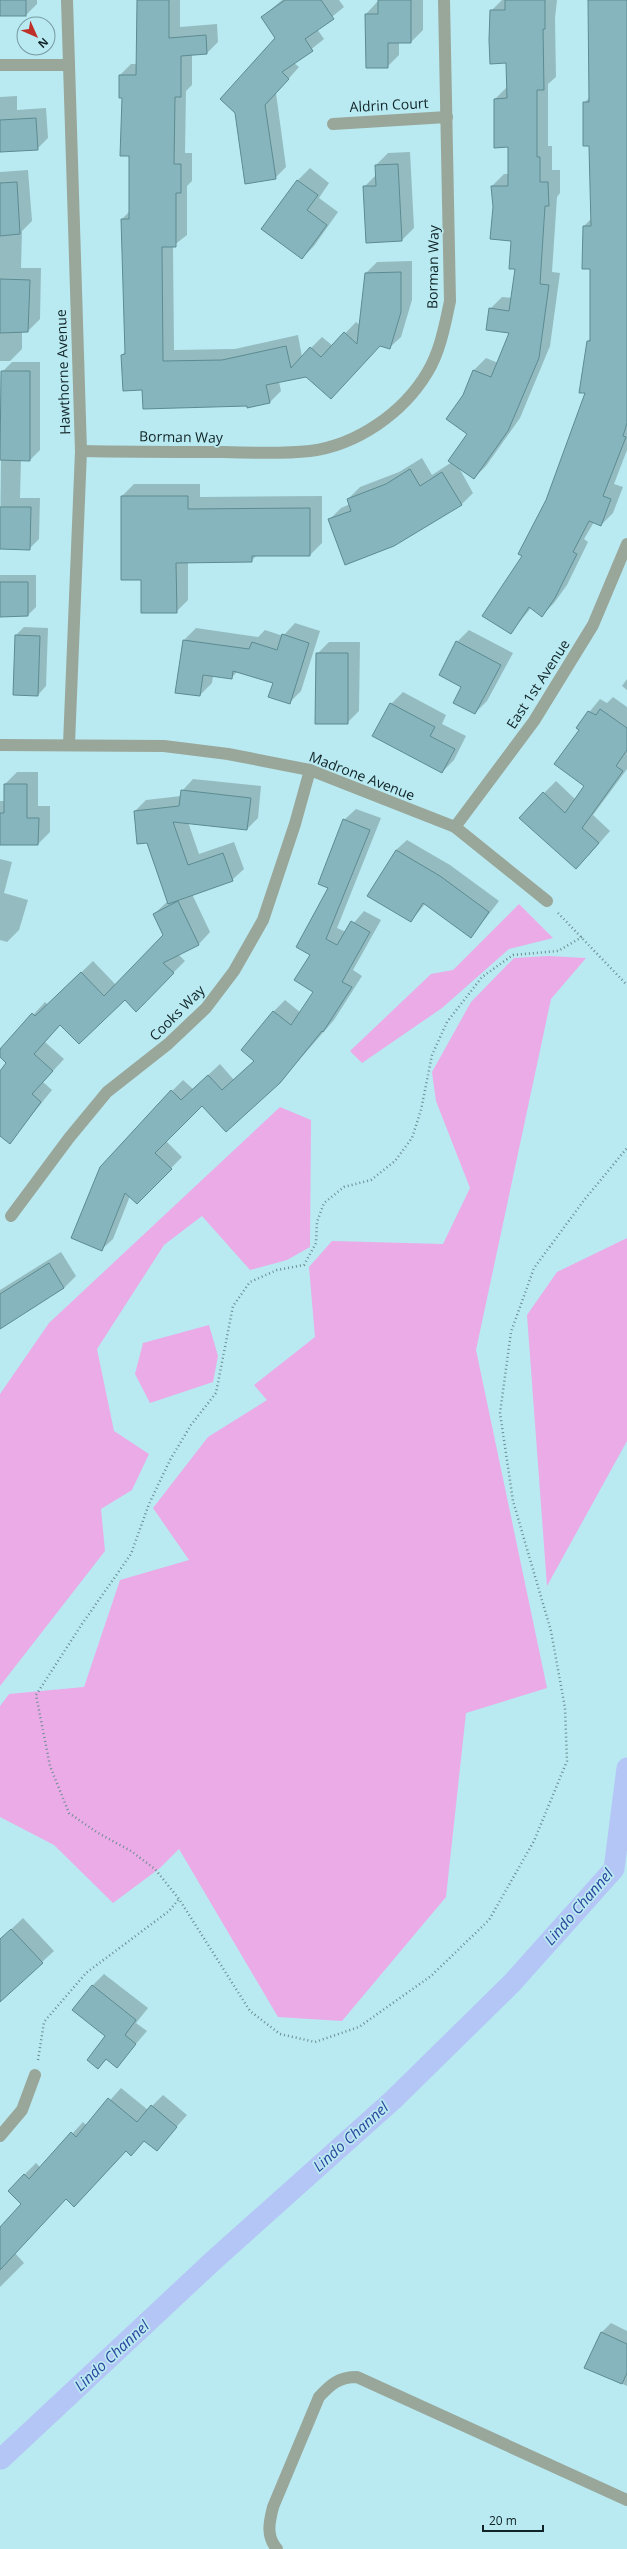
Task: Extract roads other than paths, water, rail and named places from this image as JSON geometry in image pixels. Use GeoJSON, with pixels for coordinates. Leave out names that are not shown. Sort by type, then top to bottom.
{"type":"FeatureCollection","features":[{"type":"Feature","properties":{"kind":"street","name":"Hawthorne Avenue"},"geometry":{"type":"LineString","coordinates":[[67,0],[81,451],[69,744]]}},
{"type":"Feature","properties":{"kind":"street","name":"Borman Way"},"geometry":{"type":"LineString","coordinates":[[81,451],[271,453],[311,451],[348,441],[379,424],[408,399],[428,372],[443,332],[450,301],[444,0]]}},
{"type":"Feature","properties":{"kind":"street"},"geometry":{"type":"LineString","coordinates":[[0,65],[69,65]]}},
{"type":"Feature","properties":{"kind":"street","name":"Aldrin Court"},"geometry":{"type":"LineString","coordinates":[[333,124],[447,117]]}},
{"type":"Feature","properties":{"kind":"street","name":"East 1st Avenue"},"geometry":{"type":"LineString","coordinates":[[455,827],[534,721],[593,625],[627,544]]}},
{"type":"Feature","properties":{"kind":"street","name":"Madrone Avenue"},"geometry":{"type":"LineString","coordinates":[[0,745],[69,744],[164,746],[228,754],[310,770],[455,827],[547,901]]}},
{"type":"Feature","properties":{"kind":"street","name":"Cooks Way"},"geometry":{"type":"LineString","coordinates":[[11,1216],[69,1138],[107,1092],[174,1039],[206,1008],[234,971],[263,920],[295,824],[310,770]]}},
{"type":"Feature","properties":{"kind":"street"},"geometry":{"type":"LineString","coordinates":[[0,2136],[22,2110],[35,2075]]}},
{"type":"Feature","properties":{"kind":"street"},"geometry":{"type":"LineString","coordinates":[[277,2549],[271,2542],[268,2525],[273,2507],[319,2397],[331,2384],[344,2377],[357,2377],[627,2500]]}},
{"type":"Feature","properties":{"kind":"waterway","name":"Lindo Channel"},"geometry":{"type":"LineString","coordinates":[[1,2459],[214,2260],[394,2099],[512,1983],[614,1869],[627,1768]]}}]}
